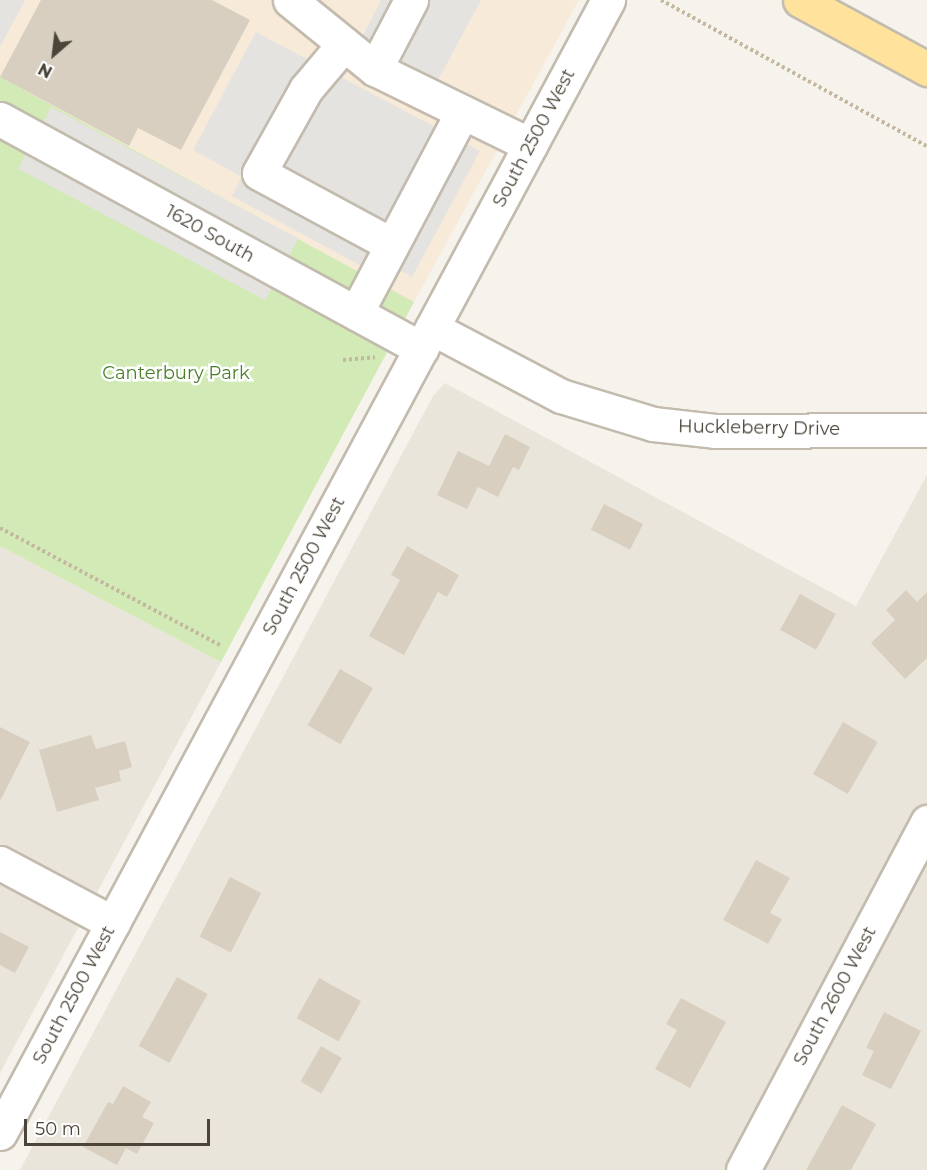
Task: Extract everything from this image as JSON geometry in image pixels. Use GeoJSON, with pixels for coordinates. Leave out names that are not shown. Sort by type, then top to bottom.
{"type":"FeatureCollection","features":[{"type":"Feature","properties":{"kind":"main road"},"geometry":{"type":"LineString","coordinates":[[800,0],[927,69]]}},
{"type":"Feature","properties":{"kind":"street"},"geometry":{"type":"LineString","coordinates":[[290,0],[375,69],[530,145]]}},
{"type":"Feature","properties":{"kind":"street"},"geometry":{"type":"LineString","coordinates":[[375,69],[411,0]]}},
{"type":"Feature","properties":{"kind":"street","name":"South 2500 West"},"geometry":{"type":"LineString","coordinates":[[0,1133],[608,0]]}},
{"type":"Feature","properties":{"kind":"street"},"geometry":{"type":"LineString","coordinates":[[344,44],[306,89],[258,173],[392,245]]}},
{"type":"Feature","properties":{"kind":"street"},"geometry":{"type":"LineString","coordinates":[[356,313],[462,113]]}},
{"type":"Feature","properties":{"kind":"street","name":"1620 South"},"geometry":{"type":"LineString","coordinates":[[0,119],[356,313],[426,338]]}},
{"type":"Feature","properties":{"kind":"street","name":"Huckleberry Drive"},"geometry":{"type":"LineString","coordinates":[[426,338],[561,396],[653,424],[715,431],[927,430]]}},
{"type":"Feature","properties":{"kind":"street","name":"South 2600 West"},"geometry":{"type":"LineString","coordinates":[[743,1170],[927,822]]}},
{"type":"Feature","properties":{"kind":"street"},"geometry":{"type":"LineString","coordinates":[[0,863],[112,923]]}},
{"type":"Feature","properties":{"kind":"path"},"geometry":{"type":"LineString","coordinates":[[661,0],[927,146]]}},
{"type":"Feature","properties":{"kind":"path"},"geometry":{"type":"LineString","coordinates":[[343,360],[379,357]]}},
{"type":"Feature","properties":{"kind":"path"},"geometry":{"type":"LineString","coordinates":[[0,528],[220,645]]}},
{"type":"Feature","properties":{"kind":"shaded area"},"geometry":{"type":"Polygon","coordinates":[[[0,0],[579,0],[414,302],[0,77],[0,0]]]}},
{"type":"Feature","properties":{"kind":"shaded area"},"geometry":{"type":"Polygon","coordinates":[[[0,0],[25,0],[0,47],[0,0]]]}},
{"type":"Feature","properties":{"kind":"shaded area"},"geometry":{"type":"Polygon","coordinates":[[[381,0],[481,0],[437,82],[361,39],[381,0]]]}},
{"type":"Feature","properties":{"kind":"shaded area"},"geometry":{"type":"Polygon","coordinates":[[[256,32],[480,151],[412,277],[396,268],[389,281],[232,196],[242,177],[193,150],[256,32]]]}},
{"type":"Feature","properties":{"kind":"shaded area"},"geometry":{"type":"Polygon","coordinates":[[[51,107],[298,238],[265,300],[18,169],[51,107]]]}},
{"type":"Feature","properties":{"kind":"shaded area"},"geometry":{"type":"Polygon","coordinates":[[[445,383],[856,606],[927,475],[927,1170],[20,1170],[433,396],[445,383]]]}},
{"type":"Feature","properties":{"kind":"shaded area"},"geometry":{"type":"Polygon","coordinates":[[[0,546],[221,662],[0,1073],[0,546]]]}},
{"type":"Feature","properties":{"kind":"green space","name":"Canterbury Park"},"geometry":{"type":"Polygon","coordinates":[[[0,77],[414,302],[221,662],[0,546],[0,77]]]}},
{"type":"Feature","properties":{"kind":"building"},"geometry":{"type":"Polygon","coordinates":[[[41,0],[212,0],[250,20],[181,150],[138,128],[129,146],[0,77],[41,0]]]}},
{"type":"Feature","properties":{"kind":"building"},"geometry":{"type":"Polygon","coordinates":[[[505,434],[530,447],[519,470],[513,467],[498,497],[478,487],[467,509],[437,495],[458,451],[489,466],[505,434]]]}},
{"type":"Feature","properties":{"kind":"building"},"geometry":{"type":"Polygon","coordinates":[[[604,504],[643,524],[630,550],[591,530],[604,504]]]}},
{"type":"Feature","properties":{"kind":"building"},"geometry":{"type":"Polygon","coordinates":[[[407,546],[459,575],[447,597],[438,592],[404,655],[369,636],[400,580],[391,575],[407,546]]]}},
{"type":"Feature","properties":{"kind":"building"},"geometry":{"type":"Polygon","coordinates":[[[906,590],[917,602],[927,592],[927,658],[905,679],[871,643],[895,620],[886,610],[906,590]]]}},
{"type":"Feature","properties":{"kind":"building"},"geometry":{"type":"Polygon","coordinates":[[[800,594],[836,614],[816,650],[780,630],[800,594]]]}},
{"type":"Feature","properties":{"kind":"building"},"geometry":{"type":"Polygon","coordinates":[[[340,669],[373,688],[340,744],[308,725],[340,669]]]}},
{"type":"Feature","properties":{"kind":"building"},"geometry":{"type":"Polygon","coordinates":[[[843,722],[878,742],[848,794],[813,774],[843,722]]]}},
{"type":"Feature","properties":{"kind":"building"},"geometry":{"type":"Polygon","coordinates":[[[0,727],[30,742],[0,801],[0,727]]]}},
{"type":"Feature","properties":{"kind":"building"},"geometry":{"type":"Polygon","coordinates":[[[91,735],[96,749],[125,741],[132,767],[119,771],[121,781],[95,788],[99,800],[57,812],[39,750],[91,735]]]}},
{"type":"Feature","properties":{"kind":"building"},"geometry":{"type":"Polygon","coordinates":[[[756,860],[790,878],[770,913],[782,919],[768,944],[723,920],[756,860]]]}},
{"type":"Feature","properties":{"kind":"building"},"geometry":{"type":"Polygon","coordinates":[[[230,877],[261,893],[231,953],[200,937],[230,877]]]}},
{"type":"Feature","properties":{"kind":"building"},"geometry":{"type":"Polygon","coordinates":[[[0,932],[29,947],[15,973],[0,965],[0,932]]]}},
{"type":"Feature","properties":{"kind":"building"},"geometry":{"type":"Polygon","coordinates":[[[177,977],[208,994],[169,1063],[139,1046],[177,977]]]}},
{"type":"Feature","properties":{"kind":"building"},"geometry":{"type":"Polygon","coordinates":[[[319,978],[361,1001],[339,1042],[297,1018],[319,978]]]}},
{"type":"Feature","properties":{"kind":"building"},"geometry":{"type":"Polygon","coordinates":[[[681,998],[726,1022],[690,1088],[655,1069],[677,1030],[666,1024],[681,998]]]}},
{"type":"Feature","properties":{"kind":"building"},"geometry":{"type":"Polygon","coordinates":[[[884,1012],[921,1031],[891,1089],[862,1075],[874,1051],[866,1048],[884,1012]]]}},
{"type":"Feature","properties":{"kind":"building"},"geometry":{"type":"Polygon","coordinates":[[[321,1046],[342,1058],[321,1094],[300,1082],[321,1046]]]}},
{"type":"Feature","properties":{"kind":"building"},"geometry":{"type":"Polygon","coordinates":[[[123,1086],[151,1102],[142,1117],[154,1123],[137,1154],[126,1148],[117,1165],[83,1147],[108,1102],[113,1104],[123,1086]]]}},
{"type":"Feature","properties":{"kind":"building"},"geometry":{"type":"Polygon","coordinates":[[[842,1105],[876,1124],[851,1170],[806,1170],[842,1105]]]}}]}
